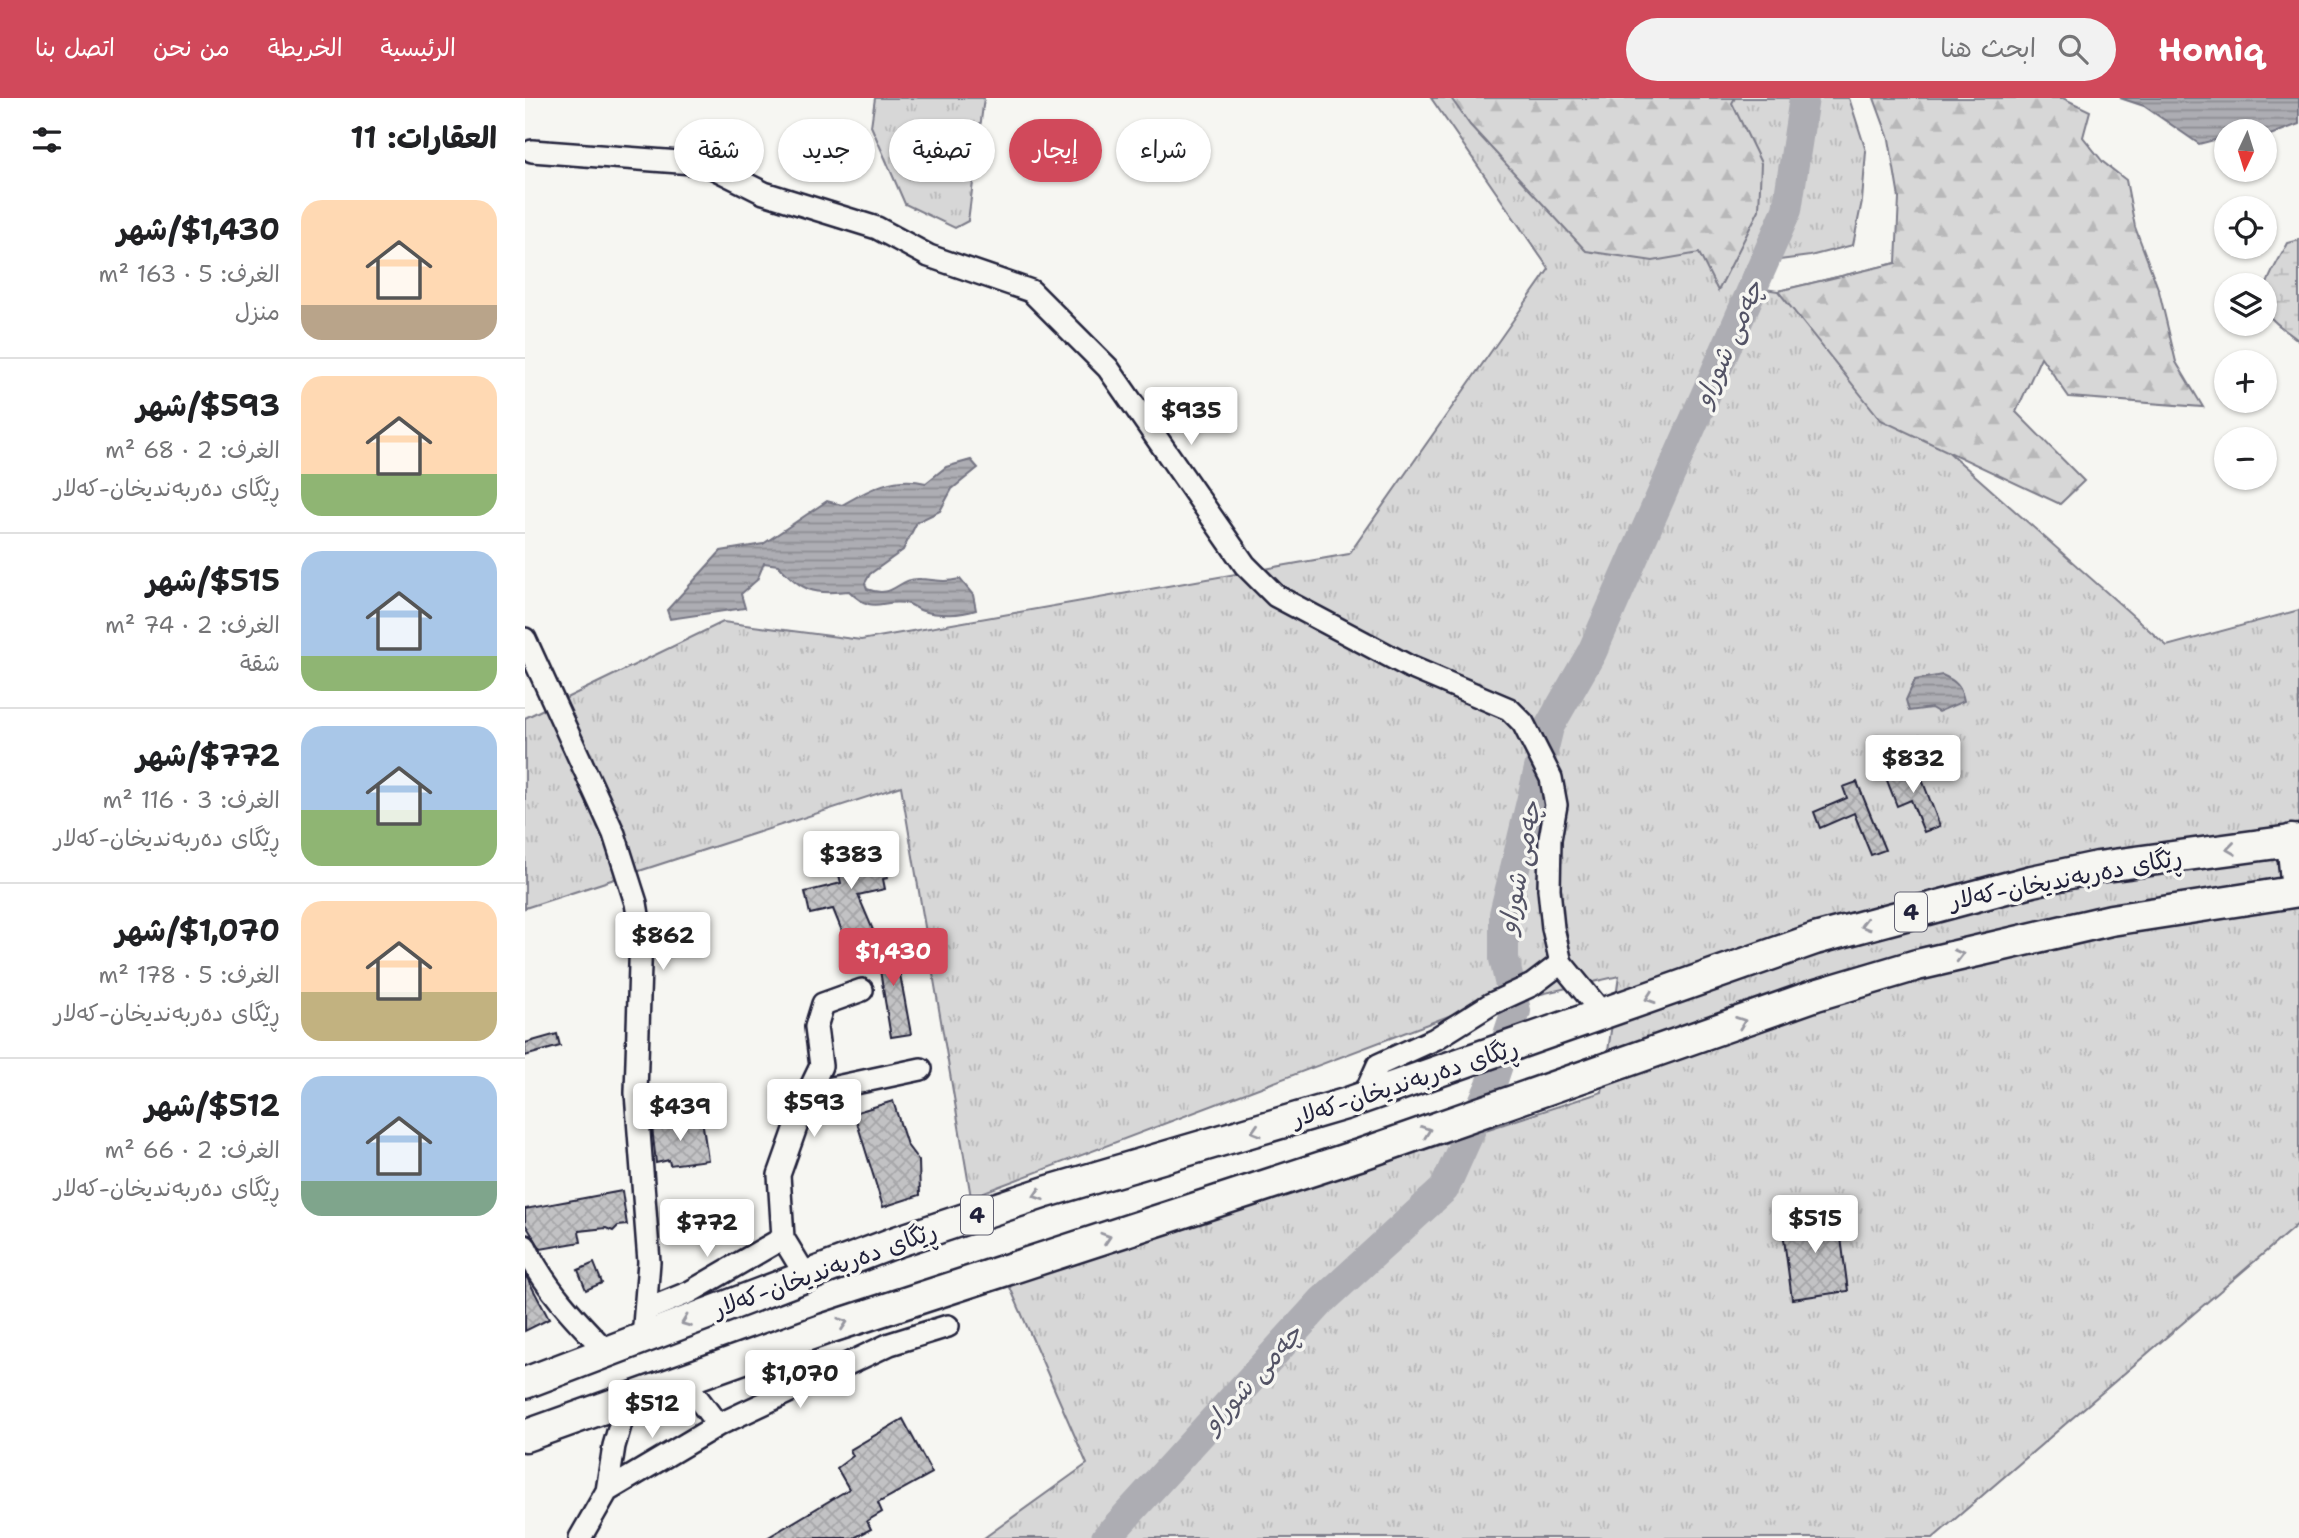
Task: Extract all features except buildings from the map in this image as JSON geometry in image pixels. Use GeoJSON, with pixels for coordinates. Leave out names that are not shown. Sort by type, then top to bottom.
{"type":"FeatureCollection","features":[{"type":"Feature","properties":{"kind":"highway","name":"ڕێگای دەربەندیخان-کەلار"},"geometry":{"type":"LineString","coordinates":[[525,1383],[607,1352],[645,1324],[806,1276],[1046,1192],[1164,1160],[1363,1098],[1815,939],[1952,900],[2098,867],[2295,840]]}},
{"type":"Feature","properties":{"kind":"highway"},"geometry":{"type":"LineString","coordinates":[[2295,840],[2298,891]]}},
{"type":"Feature","properties":{"kind":"highway","name":"ڕێگای دەربەندیخان-کەلار"},"geometry":{"type":"LineString","coordinates":[[525,1436],[838,1325],[1362,1154],[1817,995],[1917,965],[2111,920],[2298,891]]}},
{"type":"Feature","properties":{"kind":"street"},"geometry":{"type":"LineString","coordinates":[[532,151],[706,164],[764,193],[877,228],[929,256],[1031,291],[1108,368],[1245,565],[1276,596],[1409,667],[1509,709],[1523,723],[1551,778],[1556,806],[1550,839],[1549,889],[1553,928],[1561,963],[1603,1014]]}},
{"type":"Feature","properties":{"kind":"street"},"geometry":{"type":"LineString","coordinates":[[525,639],[614,834],[636,903],[641,933],[642,974],[636,1093],[649,1262],[645,1324]]}},
{"type":"Feature","properties":{"kind":"street"},"geometry":{"type":"LineString","coordinates":[[1363,1098],[1378,1065],[1435,1039],[1491,1003],[1532,985],[1561,963]]}},
{"type":"Feature","properties":{"kind":"street"},"geometry":{"type":"LineString","coordinates":[[806,1276],[783,1238],[779,1175],[808,1093],[821,1066],[816,1027],[823,1004],[862,990]]}},
{"type":"Feature","properties":{"kind":"street"},"geometry":{"type":"LineString","coordinates":[[808,1093],[921,1069]]}},
{"type":"Feature","properties":{"kind":"street"},"geometry":{"type":"LineString","coordinates":[[645,1324],[690,1292],[783,1238]]}},
{"type":"Feature","properties":{"kind":"street"},"geometry":{"type":"LineString","coordinates":[[525,1246],[535,1267],[571,1315],[607,1352]]}},
{"type":"Feature","properties":{"kind":"street"},"geometry":{"type":"LineString","coordinates":[[607,1491],[718,1425],[890,1344],[948,1326]]}},
{"type":"Feature","properties":{"kind":"street"},"geometry":{"type":"LineString","coordinates":[[683,1379],[718,1425]]}},
{"type":"Feature","properties":{"kind":"street"},"geometry":{"type":"LineString","coordinates":[[580,1538],[607,1491],[614,1446],[628,1398]]}},
{"type":"Feature","properties":{"kind":"green space"},"geometry":{"type":"Polygon","coordinates":[[[875,98],[984,98],[981,119],[889,119],[889,167],[875,135],[875,119],[872,119],[875,98]]]}},
{"type":"Feature","properties":{"kind":"green space"},"geometry":{"type":"Polygon","coordinates":[[[1431,98],[1849,98],[1866,151],[1862,201],[1853,245],[1810,256],[1748,264],[1743,276],[1758,288],[1778,291],[1896,263],[1917,424],[2167,646],[2299,610],[2299,1223],[1933,1538],[984,1538],[1087,1464],[1009,1285],[1602,1092],[1619,976],[1454,1014],[971,1197],[901,786],[525,908],[525,718],[723,622],[861,640],[1349,554],[1549,269],[1431,98]]]}},
{"type":"Feature","properties":{"kind":"green space"},"geometry":{"type":"Polygon","coordinates":[[[1451,98],[1735,98],[1732,103],[1761,163],[1759,210],[1718,291],[1699,253],[1653,261],[1586,251],[1470,125],[1451,98]]]}},
{"type":"Feature","properties":{"kind":"green space"},"geometry":{"type":"Polygon","coordinates":[[[1874,98],[2063,98],[2090,111],[2083,137],[2103,162],[2126,180],[2135,227],[2159,291],[2176,362],[2203,407],[2069,397],[2041,357],[2016,412],[2084,481],[2060,504],[1881,420],[1778,291],[1896,263],[1899,198],[1889,139],[1874,98]]]}},
{"type":"Feature","properties":{"kind":"green space"},"geometry":{"type":"Polygon","coordinates":[[[895,182],[973,182],[968,221],[955,228],[905,204],[895,182]]]}},
{"type":"Feature","properties":{"kind":"green space"},"geometry":{"type":"Polygon","coordinates":[[[2299,240],[2299,341],[2277,323],[2277,273],[2272,273],[2288,243],[2299,240]]]}},
{"type":"Feature","properties":{"kind":"shaded area"},"geometry":{"type":"Polygon","coordinates":[[[2120,98],[2299,98],[2299,124],[2277,132],[2277,119],[2214,119],[2214,140],[2199,144],[2144,106],[2120,98]]]}},
{"type":"Feature","properties":{"kind":"shaded area"},"geometry":{"type":"Polygon","coordinates":[[[971,460],[978,468],[952,489],[940,511],[917,522],[903,550],[870,574],[865,583],[867,589],[884,592],[913,579],[960,579],[973,595],[976,610],[943,614],[930,613],[899,602],[872,605],[858,599],[849,591],[826,592],[801,586],[778,565],[764,563],[757,580],[741,594],[745,608],[670,619],[667,610],[721,551],[763,544],[827,501],[842,505],[892,482],[926,483],[946,467],[971,460]]]}},
{"type":"Feature","properties":{"kind":"shaded area"},"geometry":{"type":"Polygon","coordinates":[[[1942,675],[1957,685],[1964,701],[1938,712],[1931,708],[1909,711],[1906,700],[1915,680],[1942,675]]]}},
{"type":"Feature","properties":{"kind":"waterway","name":"چەمی شوراو"},"geometry":{"type":"LineString","coordinates":[[1106,1538],[1322,1301],[1444,1189],[1493,1080],[1516,1011],[1504,959],[1504,914],[1549,727],[1592,652],[1787,210],[1804,98]]}}]}
